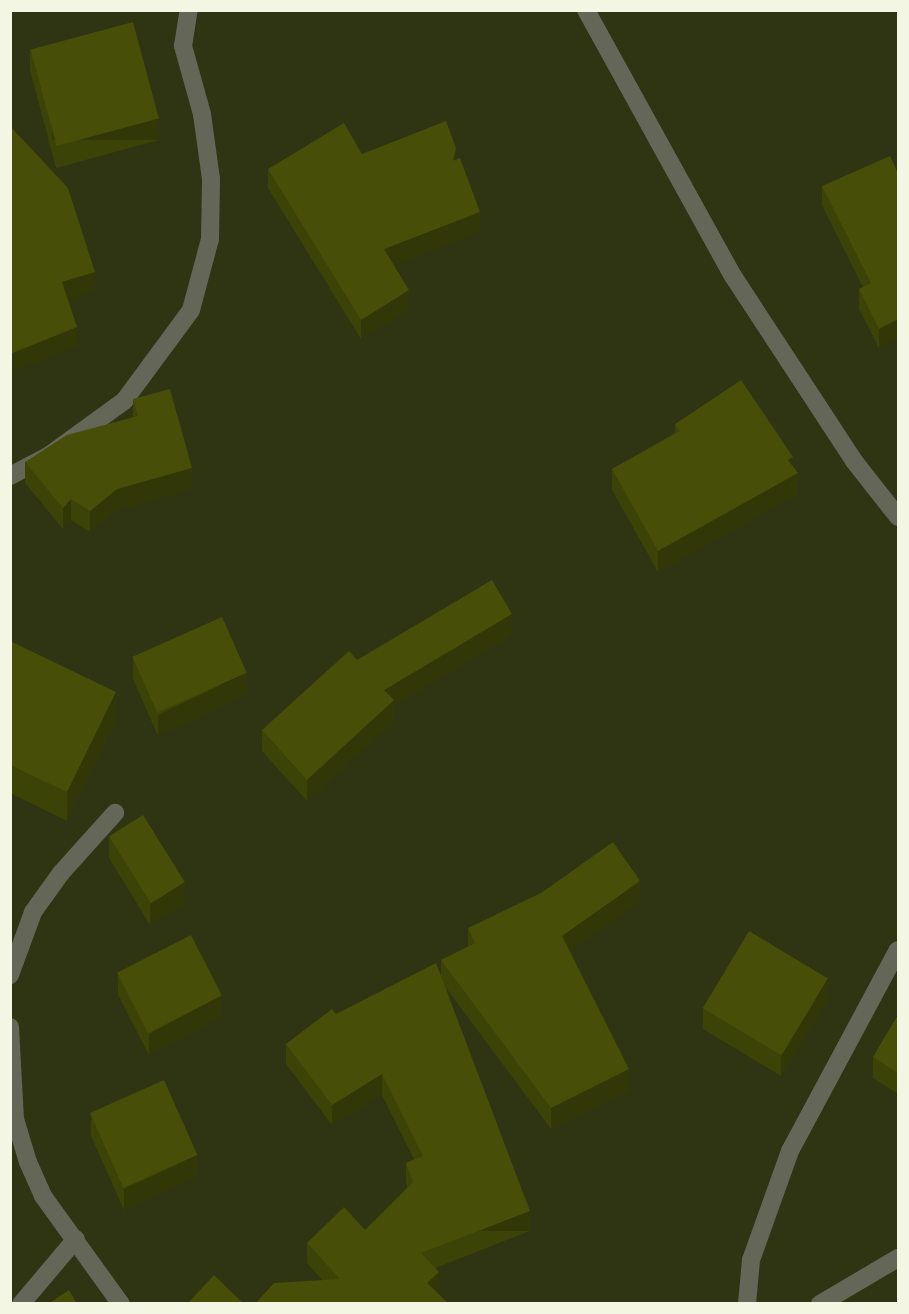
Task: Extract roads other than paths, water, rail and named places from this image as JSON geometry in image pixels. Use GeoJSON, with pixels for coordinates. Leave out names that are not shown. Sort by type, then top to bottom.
{"type":"FeatureCollection","features":[{"type":"Feature","properties":{"kind":"street"},"geometry":{"type":"LineString","coordinates":[[10,476],[48,456],[124,401],[191,310],[210,239],[211,179],[202,114],[183,46],[189,10]]}},
{"type":"Feature","properties":{"kind":"street"},"geometry":{"type":"LineString","coordinates":[[586,10],[734,276],[854,460],[898,517]]}},
{"type":"Feature","properties":{"kind":"street"},"geometry":{"type":"LineString","coordinates":[[10,975],[33,912],[61,873],[115,813]]}},
{"type":"Feature","properties":{"kind":"street"},"geometry":{"type":"LineString","coordinates":[[747,1304],[751,1260],[790,1151],[898,950]]}},
{"type":"Feature","properties":{"kind":"street"},"geometry":{"type":"LineString","coordinates":[[10,1027],[18,1130],[43,1196],[76,1239],[120,1304]]}},
{"type":"Feature","properties":{"kind":"street"},"geometry":{"type":"LineString","coordinates":[[21,1304],[76,1239]]}},
{"type":"Feature","properties":{"kind":"street"},"geometry":{"type":"LineString","coordinates":[[820,1304],[898,1258]]}}]}
